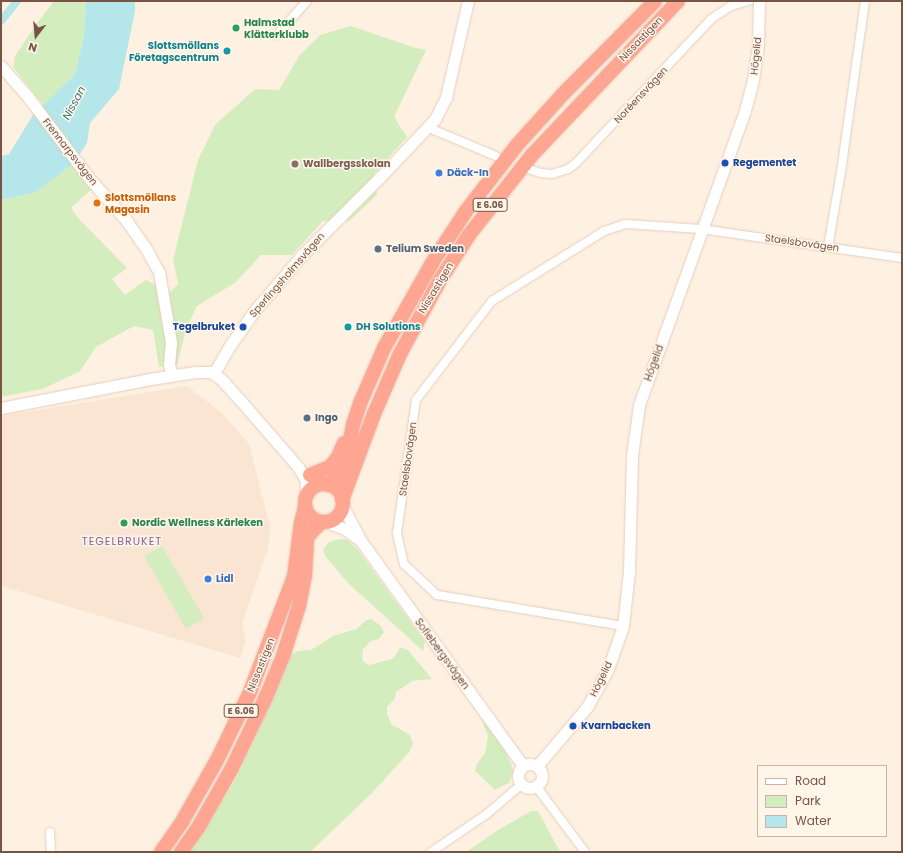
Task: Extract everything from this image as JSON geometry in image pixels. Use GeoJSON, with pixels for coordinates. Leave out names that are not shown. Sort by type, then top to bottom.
{"type":"FeatureCollection","features":[{"type":"Feature","properties":{"kind":"highway","name":"Nissastigen"},"geometry":{"type":"LineString","coordinates":[[326,484],[340,473],[345,463],[353,425],[361,401],[384,348],[432,263],[466,211],[517,145],[564,93],[655,1]]}},
{"type":"Feature","properties":{"kind":"highway","name":"Nissastigen"},"geometry":{"type":"LineString","coordinates":[[342,503],[371,421],[400,354],[440,280],[469,235],[532,155],[678,1]]}},
{"type":"Feature","properties":{"kind":"highway","name":"E 6.06"},"geometry":{"type":"LineString","coordinates":[[310,475],[325,470],[334,463],[353,425]]}},
{"type":"Feature","properties":{"kind":"highway","name":"E 6.06"},"geometry":{"type":"LineString","coordinates":[[306,500],[318,485],[326,484]]}},
{"type":"Feature","properties":{"kind":"highway"},"geometry":{"type":"LineString","coordinates":[[326,484],[339,492],[342,503]]}},
{"type":"Feature","properties":{"kind":"highway","name":"Nissastigen"},"geometry":{"type":"LineString","coordinates":[[161,852],[183,820],[217,760],[253,685],[294,577],[301,523],[306,500]]}},
{"type":"Feature","properties":{"kind":"highway"},"geometry":{"type":"LineString","coordinates":[[306,500],[311,517],[324,522]]}},
{"type":"Feature","properties":{"kind":"highway","name":"E 6.06"},"geometry":{"type":"LineString","coordinates":[[324,522],[337,516],[342,503]]}},
{"type":"Feature","properties":{"kind":"highway","name":"Nissastigen"},"geometry":{"type":"LineString","coordinates":[[181,852],[198,828],[232,768],[266,697],[283,656],[299,606],[305,576],[307,538],[324,522]]}},
{"type":"Feature","properties":{"kind":"street"},"geometry":{"type":"LineString","coordinates":[[277,35],[307,1]]}},
{"type":"Feature","properties":{"kind":"street","name":"Sperlingsholmsvägen"},"geometry":{"type":"LineString","coordinates":[[214,373],[231,344],[255,310],[302,255],[429,126],[437,115],[446,97],[468,1]]}},
{"type":"Feature","properties":{"kind":"street","name":"Noréensvägen"},"geometry":{"type":"LineString","coordinates":[[528,169],[541,173],[552,174],[568,169],[576,163],[711,19],[731,6],[749,1]]}},
{"type":"Feature","properties":{"kind":"street","name":"Högelid"},"geometry":{"type":"LineString","coordinates":[[538,766],[573,726],[587,707],[608,669],[622,626],[629,571],[632,456],[639,405],[701,229],[746,110],[754,80],[758,44],[759,1]]}},
{"type":"Feature","properties":{"kind":"street"},"geometry":{"type":"LineString","coordinates":[[828,247],[841,172],[865,1]]}},
{"type":"Feature","properties":{"kind":"street","name":"Frennarpsvägen"},"geometry":{"type":"LineString","coordinates":[[1,66],[28,97],[89,178],[126,220],[145,247],[159,272],[171,342],[170,364],[172,376]]}},
{"type":"Feature","properties":{"kind":"street"},"geometry":{"type":"LineString","coordinates":[[429,126],[434,130],[496,156]]}},
{"type":"Feature","properties":{"kind":"street","name":"Staelsbovägen"},"geometry":{"type":"LineString","coordinates":[[622,626],[437,595],[404,564],[397,533],[416,400],[492,301],[604,231],[626,224],[701,229],[902,258]]}},
{"type":"Feature","properties":{"kind":"street"},"geometry":{"type":"LineString","coordinates":[[1,408],[172,376],[206,371],[214,373],[240,400],[298,467],[305,478],[306,500]]}},
{"type":"Feature","properties":{"kind":"street"},"geometry":{"type":"LineString","coordinates":[[298,467],[326,484]]}},
{"type":"Feature","properties":{"kind":"street","name":"Sofiebergsvägen"},"geometry":{"type":"LineString","coordinates":[[342,503],[361,541],[523,766]]}},
{"type":"Feature","properties":{"kind":"street","name":"Sofiebergsvägen"},"geometry":{"type":"LineString","coordinates":[[324,522],[345,529],[361,541]]}},
{"type":"Feature","properties":{"kind":"street"},"geometry":{"type":"LineString","coordinates":[[529,764],[538,766],[542,777],[536,786],[530,788],[522,784],[518,774],[523,766],[529,764]]}},
{"type":"Feature","properties":{"kind":"street"},"geometry":{"type":"LineString","coordinates":[[431,852],[487,814],[522,784]]}},
{"type":"Feature","properties":{"kind":"street"},"geometry":{"type":"LineString","coordinates":[[536,786],[584,852]]}},
{"type":"Feature","properties":{"kind":"street"},"geometry":{"type":"LineString","coordinates":[[50,832],[51,852]]}},
{"type":"Feature","properties":{"kind":"shaded area"},"geometry":{"type":"Polygon","coordinates":[[[187,386],[222,413],[249,444],[270,527],[268,549],[242,623],[246,641],[240,658],[1,586],[1,416],[187,386]]]}},
{"type":"Feature","properties":{"kind":"green space"},"geometry":{"type":"Polygon","coordinates":[[[54,1],[86,1],[84,36],[75,74],[43,105],[13,67],[15,56],[54,1]]]}},
{"type":"Feature","properties":{"kind":"green space"},"geometry":{"type":"Polygon","coordinates":[[[351,26],[426,50],[394,117],[407,137],[374,174],[377,195],[349,221],[323,221],[292,255],[261,255],[236,282],[197,306],[186,329],[177,365],[159,367],[153,330],[134,326],[96,347],[80,371],[43,389],[1,397],[1,200],[36,192],[74,163],[93,188],[71,208],[79,219],[127,268],[112,279],[125,295],[146,280],[170,292],[178,284],[173,260],[198,160],[215,125],[255,89],[279,90],[299,56],[320,35],[351,26]]]}},
{"type":"Feature","properties":{"kind":"green space"},"geometry":{"type":"Polygon","coordinates":[[[344,539],[349,541],[358,550],[425,642],[423,651],[349,584],[325,556],[323,549],[328,543],[335,540],[344,539]]]}},
{"type":"Feature","properties":{"kind":"green space"},"geometry":{"type":"Polygon","coordinates":[[[162,546],[204,618],[186,629],[144,556],[162,546]]]}},
{"type":"Feature","properties":{"kind":"green space"},"geometry":{"type":"Polygon","coordinates":[[[371,619],[381,626],[384,632],[379,639],[371,641],[363,649],[362,658],[364,662],[369,665],[392,659],[400,647],[408,650],[432,679],[412,681],[396,692],[395,699],[387,707],[387,714],[391,724],[410,735],[413,744],[410,751],[372,793],[310,852],[190,852],[234,782],[292,654],[298,651],[311,650],[333,636],[356,629],[367,620],[371,619]]]}},
{"type":"Feature","properties":{"kind":"green space"},"geometry":{"type":"Polygon","coordinates":[[[481,718],[505,750],[514,771],[509,783],[495,790],[475,771],[477,764],[485,753],[488,736],[481,718]]]}},
{"type":"Feature","properties":{"kind":"green space"},"geometry":{"type":"Polygon","coordinates":[[[531,811],[538,811],[560,852],[466,852],[498,830],[531,811]]]}},
{"type":"Feature","properties":{"kind":"water","name":"Nissan"},"geometry":{"type":"Polygon","coordinates":[[[86,1],[135,1],[135,11],[119,89],[90,123],[87,143],[74,163],[36,192],[1,200],[1,156],[9,154],[33,115],[75,74],[84,36],[86,1]]]}},
{"type":"Feature","properties":{"kind":"waterway"},"geometry":{"type":"LineString","coordinates":[[1,21],[17,1]]}},
{"type":"Feature","properties":{"kind":"place","name":"Halmstad Klätterklubb"},"geometry":{"type":"Point","coordinates":[236,28]}},
{"type":"Feature","properties":{"kind":"place","name":"Slottsmöllans Företagscentrum"},"geometry":{"type":"Point","coordinates":[227,51]}},
{"type":"Feature","properties":{"kind":"place","name":"Regementet"},"geometry":{"type":"Point","coordinates":[725,163]}},
{"type":"Feature","properties":{"kind":"place","name":"Wallbergsskolan"},"geometry":{"type":"Point","coordinates":[295,164]}},
{"type":"Feature","properties":{"kind":"place","name":"Däck-In"},"geometry":{"type":"Point","coordinates":[439,173]}},
{"type":"Feature","properties":{"kind":"place","name":"Slottsmöllans Magasin"},"geometry":{"type":"Point","coordinates":[97,203]}},
{"type":"Feature","properties":{"kind":"place","name":"Telium Sweden"},"geometry":{"type":"Point","coordinates":[378,249]}},
{"type":"Feature","properties":{"kind":"place","name":"Tegelbruket"},"geometry":{"type":"Point","coordinates":[243,327]}},
{"type":"Feature","properties":{"kind":"place","name":"DH Solutions"},"geometry":{"type":"Point","coordinates":[348,327]}},
{"type":"Feature","properties":{"kind":"place","name":"Ingo"},"geometry":{"type":"Point","coordinates":[307,418]}},
{"type":"Feature","properties":{"kind":"place","name":"Nordic Wellness Kärleken"},"geometry":{"type":"Point","coordinates":[124,523]}},
{"type":"Feature","properties":{"kind":"place","name":"Lidl"},"geometry":{"type":"Point","coordinates":[208,579]}},
{"type":"Feature","properties":{"kind":"place","name":"Kvarnbacken"},"geometry":{"type":"Point","coordinates":[573,726]}},
{"type":"Feature","properties":{"kind":"district","name":"TEGELBRUKET"},"geometry":{"type":"Point","coordinates":[122,541]}}]}
